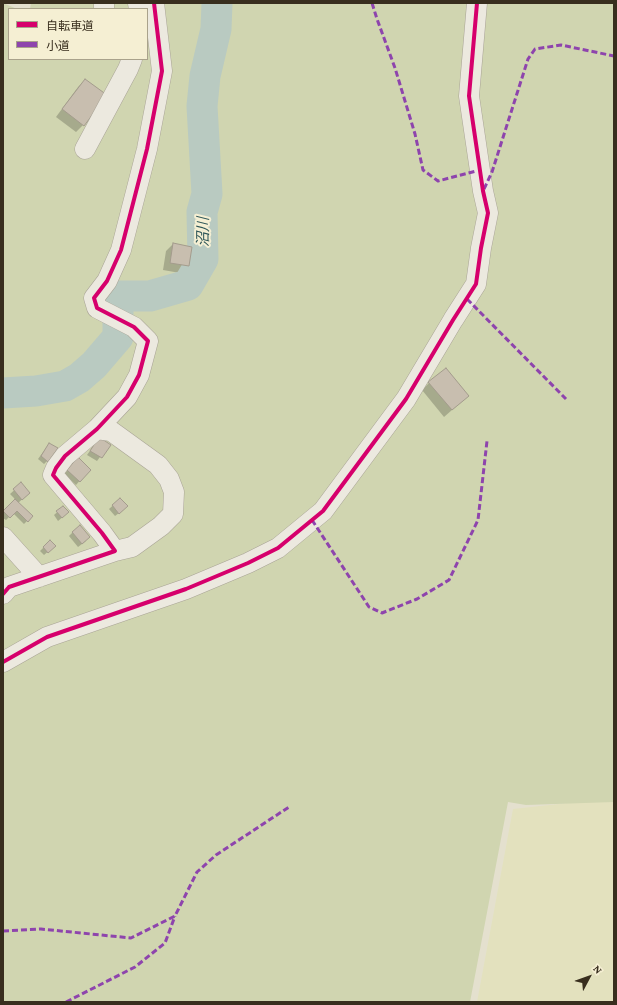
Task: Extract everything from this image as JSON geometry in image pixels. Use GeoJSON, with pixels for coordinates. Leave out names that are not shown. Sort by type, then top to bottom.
{"type":"FeatureCollection","features":[{"type":"Feature","properties":{"kind":"street"},"geometry":{"type":"LineString","coordinates":[[115,551],[102,533],[53,475],[56,468],[65,456],[97,429],[127,397],[139,375],[148,341],[134,327],[96,308],[94,298],[107,281],[121,250],[147,149],[162,71],[154,3]]}},
{"type":"Feature","properties":{"kind":"street"},"geometry":{"type":"LineString","coordinates":[[3,662],[46,637],[186,589],[248,563],[278,548],[323,511],[401,405],[476,284],[488,213],[483,191],[469,96],[477,3]]}},
{"type":"Feature","properties":{"kind":"street"},"geometry":{"type":"LineString","coordinates":[[86,149],[132,60]]}},
{"type":"Feature","properties":{"kind":"street"},"geometry":{"type":"LineString","coordinates":[[3,594],[9,587],[115,551],[132,547],[161,526],[173,514],[174,492],[169,479],[158,465],[111,431],[97,429]]}},
{"type":"Feature","properties":{"kind":"street"},"geometry":{"type":"LineString","coordinates":[[6,547],[39,577]]}},
{"type":"Feature","properties":{"kind":"shaded area"},"geometry":{"type":"Polygon","coordinates":[[[614,798],[614,1002],[477,1002],[513,809],[614,798]]]}},
{"type":"Feature","properties":{"kind":"green space"},"geometry":{"type":"Polygon","coordinates":[[[3,3],[15,8],[8,8],[8,60],[148,60],[148,8],[30,8],[31,3],[614,3],[614,802],[526,805],[508,802],[470,1002],[3,1002],[3,3]]]}},
{"type":"Feature","properties":{"kind":"building"},"geometry":{"type":"Polygon","coordinates":[[[85,79],[107,95],[84,126],[62,109],[85,79]]]}},
{"type":"Feature","properties":{"kind":"building"},"geometry":{"type":"Polygon","coordinates":[[[173,243],[192,247],[189,266],[170,263],[173,243]]]}},
{"type":"Feature","properties":{"kind":"building"},"geometry":{"type":"Polygon","coordinates":[[[446,368],[469,396],[452,410],[428,382],[446,368]]]}},
{"type":"Feature","properties":{"kind":"building"},"geometry":{"type":"Polygon","coordinates":[[[99,437],[111,445],[102,458],[90,451],[99,437]]]}},
{"type":"Feature","properties":{"kind":"building"},"geometry":{"type":"Polygon","coordinates":[[[49,443],[58,448],[48,462],[41,456],[49,443]]]}},
{"type":"Feature","properties":{"kind":"building"},"geometry":{"type":"Polygon","coordinates":[[[78,457],[91,470],[80,482],[67,470],[78,457]]]}},
{"type":"Feature","properties":{"kind":"building"},"geometry":{"type":"Polygon","coordinates":[[[21,482],[30,493],[22,500],[13,489],[21,482]]]}},
{"type":"Feature","properties":{"kind":"building"},"geometry":{"type":"Polygon","coordinates":[[[120,498],[128,506],[119,514],[112,505],[120,498]]]}},
{"type":"Feature","properties":{"kind":"building"},"geometry":{"type":"Polygon","coordinates":[[[15,499],[33,516],[28,522],[17,511],[10,518],[3,511],[15,499]]]}},
{"type":"Feature","properties":{"kind":"building"},"geometry":{"type":"Polygon","coordinates":[[[63,506],[69,512],[62,518],[56,511],[63,506]]]}},
{"type":"Feature","properties":{"kind":"building"},"geometry":{"type":"Polygon","coordinates":[[[80,525],[90,537],[82,544],[72,532],[80,525]]]}},
{"type":"Feature","properties":{"kind":"building"},"geometry":{"type":"Polygon","coordinates":[[[50,540],[56,546],[48,553],[43,547],[50,540]]]}},
{"type":"Feature","properties":{"kind":"waterway","name":"沼川"},"geometry":{"type":"LineString","coordinates":[[3,393],[36,391],[65,386],[79,378],[94,365],[118,337],[118,296],[150,296],[188,285],[203,259],[202,212],[207,194],[202,106],[205,76],[216,29],[217,3]]}},
{"type":"Feature","properties":{"kind":"marked path"},"geometry":{"type":"LineString","coordinates":[[372,3],[395,68],[415,134],[423,170],[438,181],[476,171]]}},
{"type":"Feature","properties":{"kind":"marked path"},"geometry":{"type":"LineString","coordinates":[[484,189],[492,172],[528,59],[535,49],[561,45],[614,56]]}},
{"type":"Feature","properties":{"kind":"marked path"},"geometry":{"type":"LineString","coordinates":[[467,299],[566,399]]}},
{"type":"Feature","properties":{"kind":"marked path"},"geometry":{"type":"LineString","coordinates":[[312,520],[369,607],[382,613],[417,599],[449,580],[478,520],[487,441]]}},
{"type":"Feature","properties":{"kind":"marked path"},"geometry":{"type":"LineString","coordinates":[[3,931],[41,929],[131,938],[175,916],[197,872],[216,855],[289,807]]}},
{"type":"Feature","properties":{"kind":"marked path"},"geometry":{"type":"LineString","coordinates":[[66,1002],[135,967],[165,943],[175,916]]}},
{"type":"Feature","properties":{"kind":"cycle path"},"geometry":{"type":"LineString","coordinates":[[3,594],[9,587],[115,551],[102,533],[53,475],[56,468],[65,456],[97,429],[127,397],[139,375],[148,341],[134,327],[97,308],[94,298],[107,281],[121,250],[147,149],[162,71],[154,3]]}},
{"type":"Feature","properties":{"kind":"cycle path"},"geometry":{"type":"LineString","coordinates":[[3,662],[47,637],[186,589],[248,563],[278,548],[323,511],[406,399],[476,284],[488,213],[483,191],[469,96],[477,3]]}}]}
